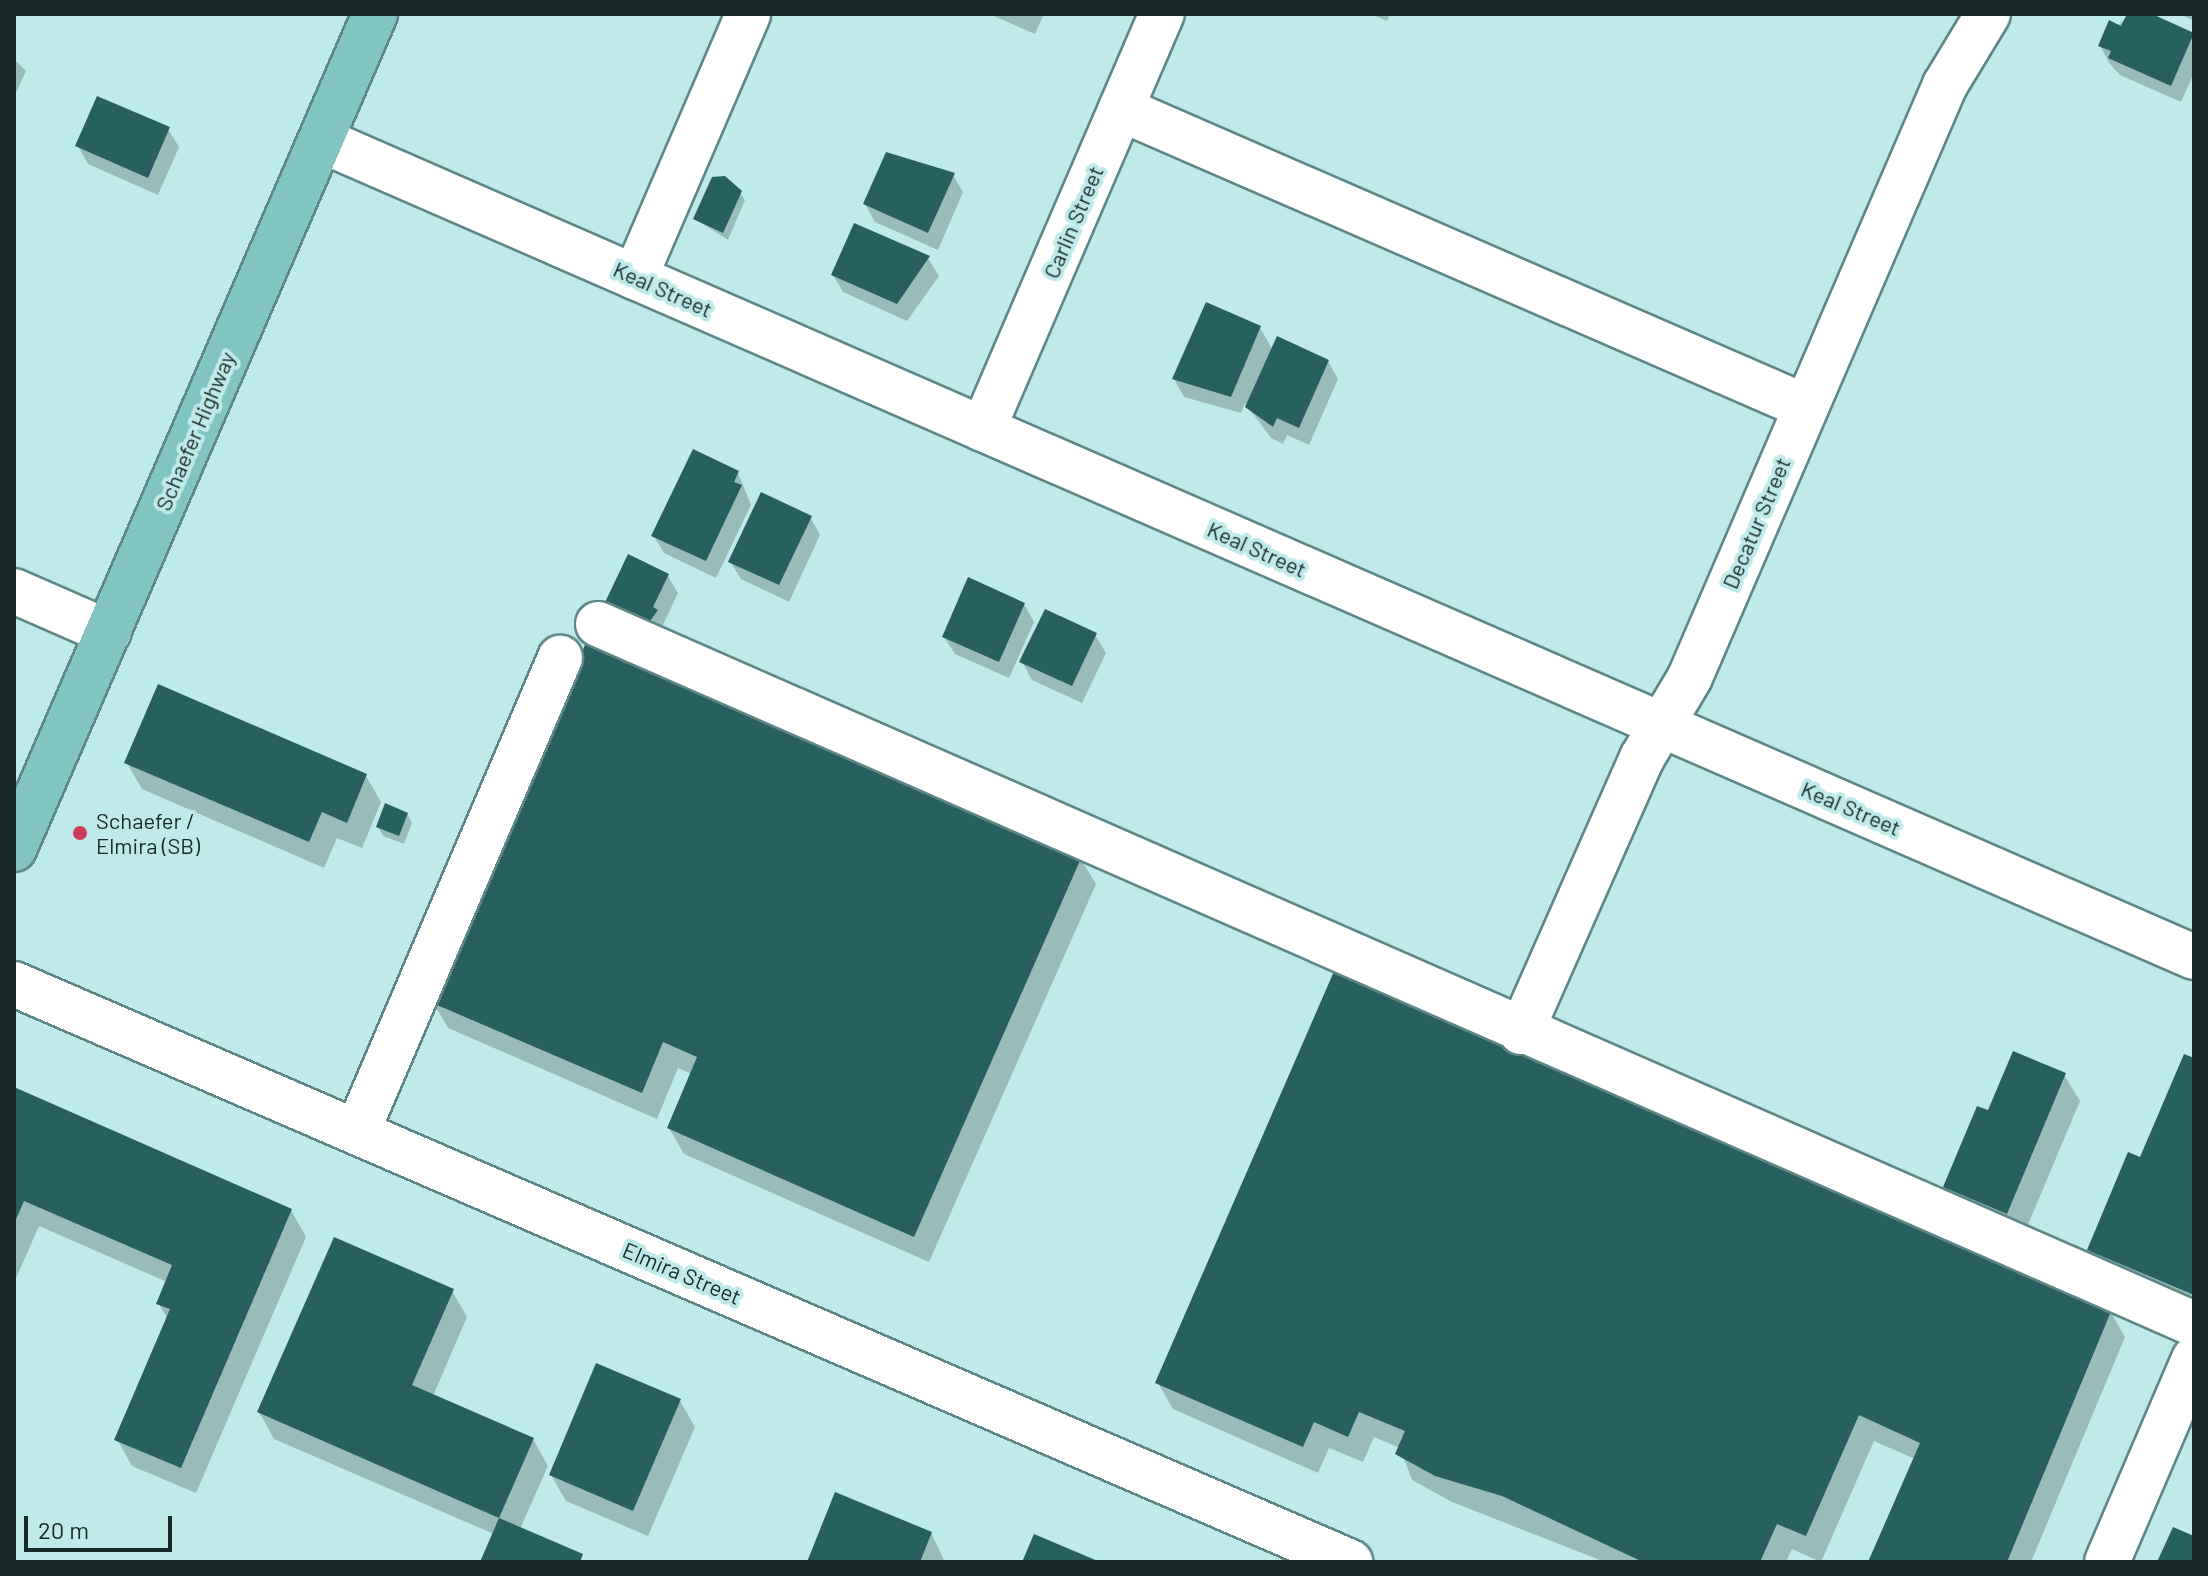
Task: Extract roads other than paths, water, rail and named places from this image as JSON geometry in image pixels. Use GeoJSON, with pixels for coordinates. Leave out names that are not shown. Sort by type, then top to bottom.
{"type":"FeatureCollection","features":[{"type":"Feature","properties":{"kind":"main road","name":"Schaefer Highway"},"geometry":{"type":"LineString","coordinates":[[14,849],[375,14]]}},
{"type":"Feature","properties":{"kind":"street"},"geometry":{"type":"LineString","coordinates":[[635,277],[748,14]]}},
{"type":"Feature","properties":{"kind":"street","name":"Carlin Street"},"geometry":{"type":"LineString","coordinates":[[983,429],[1162,14]]}},
{"type":"Feature","properties":{"kind":"street","name":"Decatur Street"},"geometry":{"type":"LineString","coordinates":[[1521,1032],[1806,407],[1945,85],[1988,14]]}},
{"type":"Feature","properties":{"kind":"street"},"geometry":{"type":"LineString","coordinates":[[1121,109],[1806,407]]}},
{"type":"Feature","properties":{"kind":"street","name":"Keal Street"},"geometry":{"type":"LineString","coordinates":[[321,140],[2194,957]]}},
{"type":"Feature","properties":{"kind":"street"},"geometry":{"type":"LineString","coordinates":[[14,591],[108,632]]}},
{"type":"Feature","properties":{"kind":"street"},"geometry":{"type":"LineString","coordinates":[[598,624],[1521,1032],[2194,1324]]}},
{"type":"Feature","properties":{"kind":"street"},"geometry":{"type":"LineString","coordinates":[[357,1132],[560,658]]}},
{"type":"Feature","properties":{"kind":"street","name":"Elmira Street"},"geometry":{"type":"LineString","coordinates":[[14,984],[357,1132],[1301,1552],[1350,1562]]}},
{"type":"Feature","properties":{"kind":"street"},"geometry":{"type":"LineString","coordinates":[[2107,1562],[2194,1359]]}},
{"type":"Feature","properties":{"kind":"place","name":"Schaefer / Elmira (SB)"},"geometry":{"type":"Point","coordinates":[80,833]}}]}
